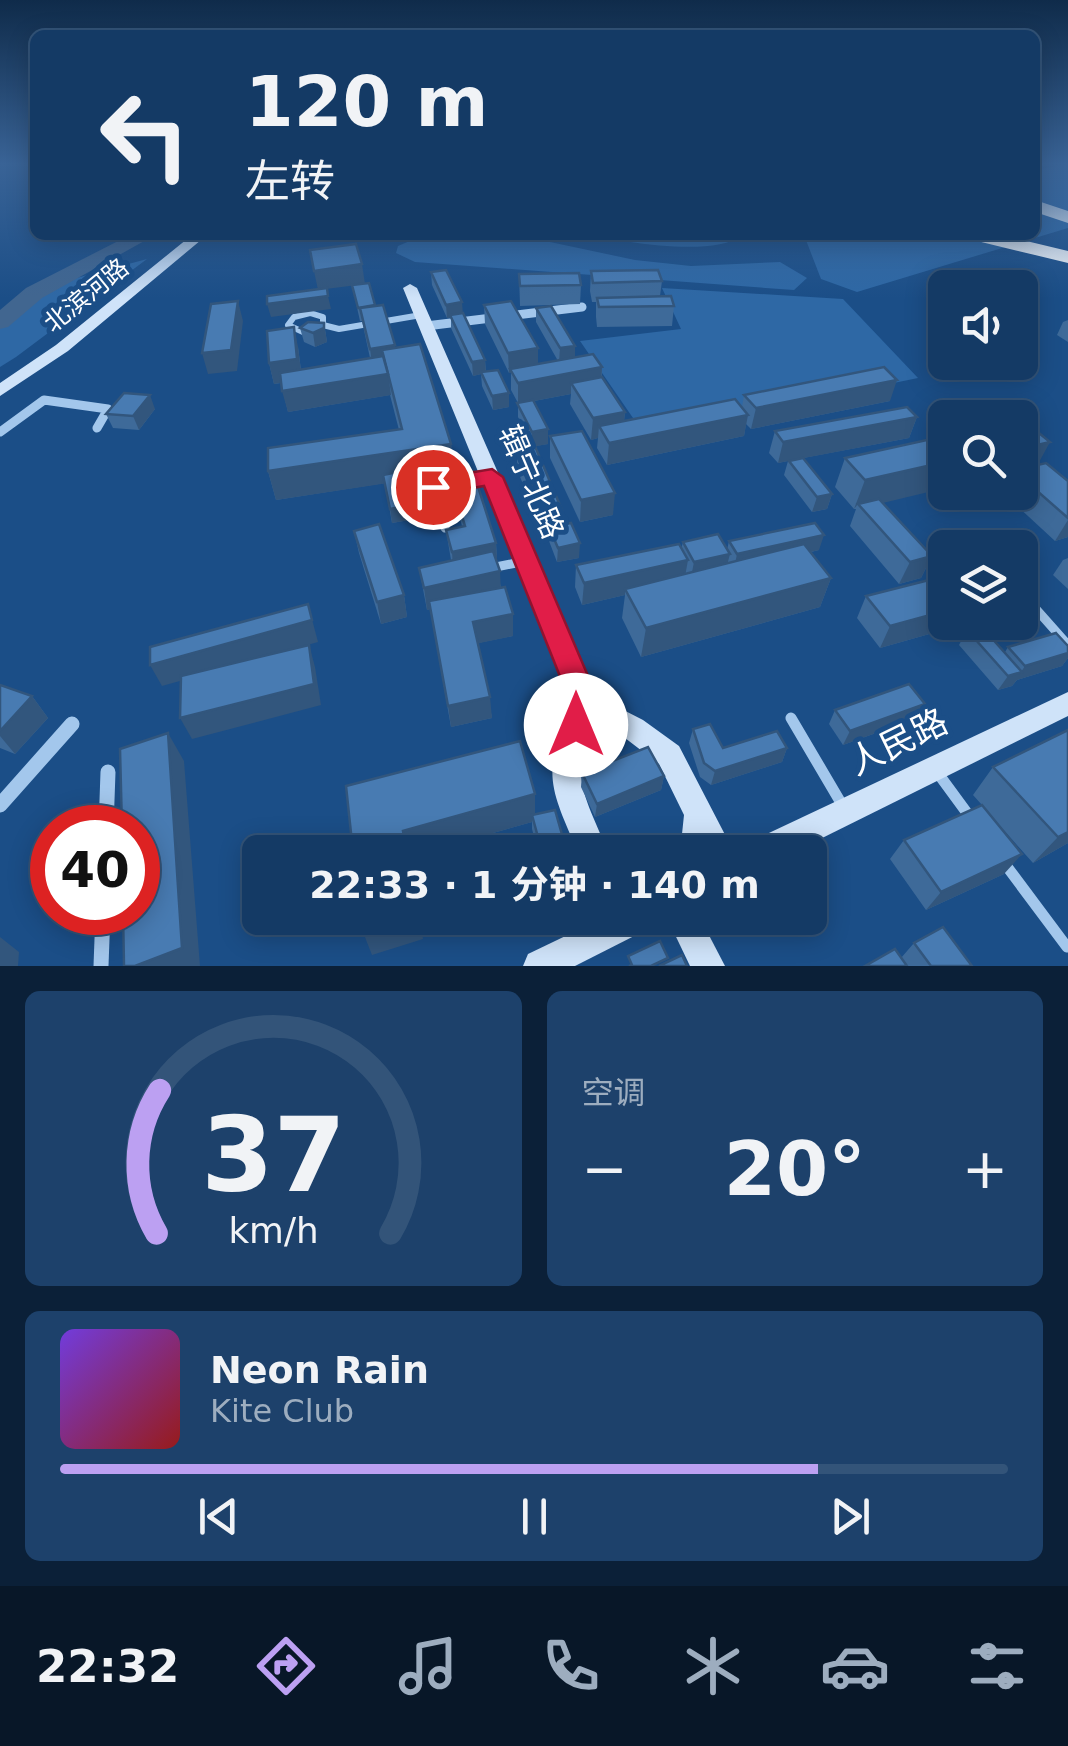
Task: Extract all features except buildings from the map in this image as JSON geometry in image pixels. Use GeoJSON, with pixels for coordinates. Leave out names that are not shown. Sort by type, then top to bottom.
{"type":"FeatureCollection","features":[{"type":"Feature","properties":{"kind":"highway"},"geometry":{"type":"LineString","coordinates":[[1041,208],[1068,217]]}},
{"type":"Feature","properties":{"kind":"highway"},"geometry":{"type":"LineString","coordinates":[[1040,235],[1067,242]]}},
{"type":"Feature","properties":{"kind":"street","name":"北滨河路"},"geometry":{"type":"LineString","coordinates":[[0,391],[62,348],[194,240]]}},
{"type":"Feature","properties":{"kind":"street","name":"辑宁北路"},"geometry":{"type":"LineString","coordinates":[[410,288],[586,704]]}},
{"type":"Feature","properties":{"kind":"street"},"geometry":{"type":"LineString","coordinates":[[424,320],[582,308]]}},
{"type":"Feature","properties":{"kind":"street"},"geometry":{"type":"LineString","coordinates":[[0,432],[44,400],[108,409],[98,428]]}},
{"type":"Feature","properties":{"kind":"street","name":"人民路"},"geometry":{"type":"LineString","coordinates":[[798,835],[1068,703]]}},
{"type":"Feature","properties":{"kind":"street"},"geometry":{"type":"LineString","coordinates":[[586,835],[562,780],[566,747],[586,704],[634,729],[669,755],[710,835]]}},
{"type":"Feature","properties":{"kind":"street"},"geometry":{"type":"LineString","coordinates":[[0,806],[72,724]]}},
{"type":"Feature","properties":{"kind":"street"},"geometry":{"type":"LineString","coordinates":[[107,805],[108,772]]}},
{"type":"Feature","properties":{"kind":"street"},"geometry":{"type":"LineString","coordinates":[[697,835],[699,813]]}},
{"type":"Feature","properties":{"kind":"street"},"geometry":{"type":"LineString","coordinates":[[101,966],[102,935]]}},
{"type":"Feature","properties":{"kind":"street"},"geometry":{"type":"LineString","coordinates":[[540,966],[599,935]]}},
{"type":"Feature","properties":{"kind":"street"},"geometry":{"type":"LineString","coordinates":[[692,935],[708,966]]}},
{"type":"Feature","properties":{"kind":"lane"},"geometry":{"type":"LineString","coordinates":[[323,325],[323,316],[310,313],[294,317],[288,326],[303,332],[323,325],[340,328],[424,320]]}},
{"type":"Feature","properties":{"kind":"lane"},"geometry":{"type":"LineString","coordinates":[[445,528],[433,487],[492,477]]}},
{"type":"Feature","properties":{"kind":"lane"},"geometry":{"type":"LineString","coordinates":[[477,570],[526,562]]}},
{"type":"Feature","properties":{"kind":"lane"},"geometry":{"type":"LineString","coordinates":[[1038,611],[1068,644]]}},
{"type":"Feature","properties":{"kind":"lane"},"geometry":{"type":"LineString","coordinates":[[791,718],[846,812]]}},
{"type":"Feature","properties":{"kind":"lane"},"geometry":{"type":"LineString","coordinates":[[934,768],[978,828]]}},
{"type":"Feature","properties":{"kind":"lane"},"geometry":{"type":"LineString","coordinates":[[990,843],[1067,947]]}},
{"type":"Feature","properties":{"kind":"shaded area"},"geometry":{"type":"Polygon","coordinates":[[[1040,208],[1068,208],[1068,228],[1040,236],[1040,208]]]}},
{"type":"Feature","properties":{"kind":"shaded area"},"geometry":{"type":"Polygon","coordinates":[[[412,240],[541,240],[635,260],[691,266],[780,262],[807,278],[794,290],[415,262],[396,253],[398,246],[412,240]]]}},
{"type":"Feature","properties":{"kind":"shaded area"},"geometry":{"type":"Polygon","coordinates":[[[615,240],[732,240],[688,247],[615,240]]]}},
{"type":"Feature","properties":{"kind":"shaded area"},"geometry":{"type":"Polygon","coordinates":[[[806,240],[1028,240],[928,270],[857,292],[821,279],[806,240]]]}},
{"type":"Feature","properties":{"kind":"shaded area"},"geometry":{"type":"Polygon","coordinates":[[[147,259],[0,367],[0,314],[43,287],[147,259]]]}},
{"type":"Feature","properties":{"kind":"shaded area"},"geometry":{"type":"Polygon","coordinates":[[[662,288],[843,299],[918,378],[644,434],[580,341],[681,329],[662,288]]]}},
{"type":"Feature","properties":{"kind":"waterway"},"geometry":{"type":"LineString","coordinates":[[0,322],[34,293],[135,240]]}},
{"type":"Feature","properties":{"kind":"route"},"geometry":{"type":"LineString","coordinates":[[433,487],[492,477],[586,704],[576,725]]}}]}
